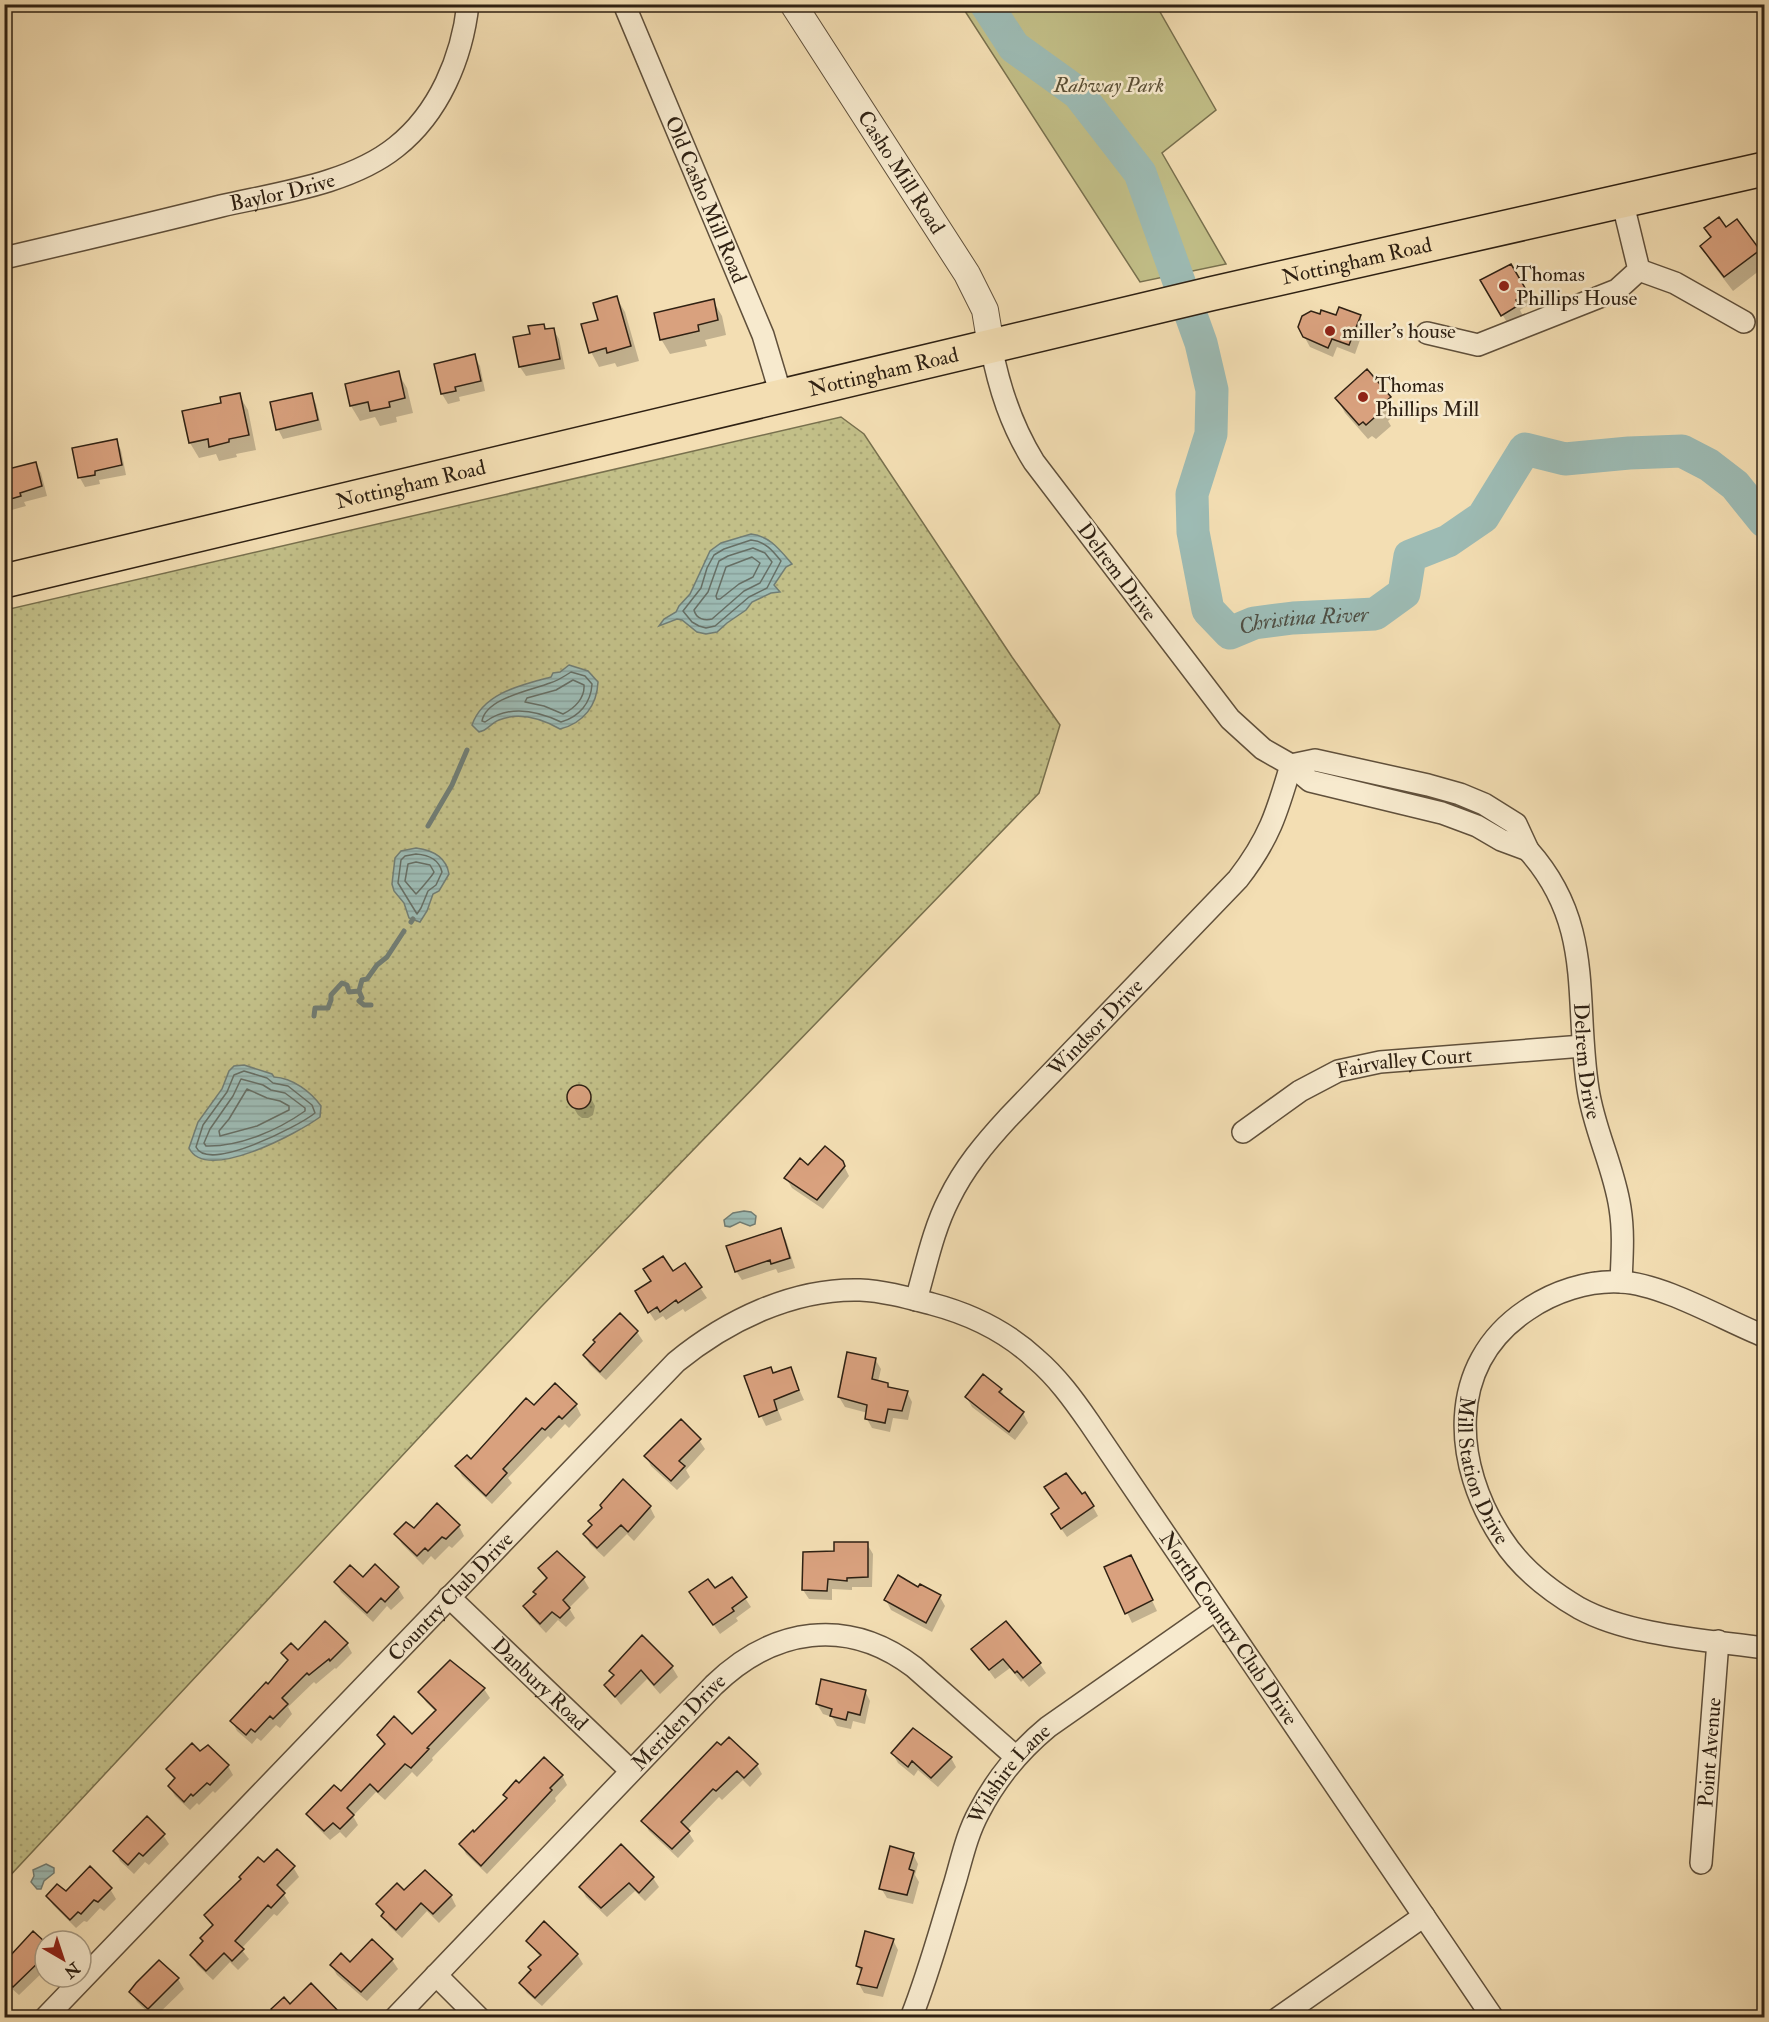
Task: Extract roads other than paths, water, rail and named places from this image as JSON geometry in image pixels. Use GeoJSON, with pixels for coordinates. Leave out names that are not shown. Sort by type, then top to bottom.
{"type":"FeatureCollection","features":[{"type":"Feature","properties":{"kind":"main road","name":"Nottingham Road"},"geometry":{"type":"LineString","coordinates":[[4,581],[1210,294],[1764,169]]}},
{"type":"Feature","properties":{"kind":"street","name":"Baylor Drive"},"geometry":{"type":"LineString","coordinates":[[4,258],[298,188],[350,173],[376,161],[403,141],[430,110],[445,85],[462,41],[468,4]]}},
{"type":"Feature","properties":{"kind":"street","name":"Old Casho Mill Road"},"geometry":{"type":"LineString","coordinates":[[624,4],[763,335],[781,395]]}},
{"type":"Feature","properties":{"kind":"street","name":"Casho Mill Road"},"geometry":{"type":"LineString","coordinates":[[793,4],[971,280],[985,310],[991,346]]}},
{"type":"Feature","properties":{"kind":"street"},"geometry":{"type":"LineString","coordinates":[[1622,200],[1639,270]]}},
{"type":"Feature","properties":{"kind":"street"},"geometry":{"type":"LineString","coordinates":[[1639,270],[1675,283],[1744,322]]}},
{"type":"Feature","properties":{"kind":"street"},"geometry":{"type":"LineString","coordinates":[[1427,333],[1478,345],[1617,290],[1639,270]]}},
{"type":"Feature","properties":{"kind":"street","name":"Delrem Drive"},"geometry":{"type":"LineString","coordinates":[[991,346],[1014,429],[1034,462],[1230,719],[1263,749],[1291,765],[1315,760],[1428,785],[1461,794],[1484,804],[1516,824],[1527,850],[1553,883],[1565,906],[1573,932],[1578,961],[1588,1090],[1620,1207],[1623,1236],[1621,1281]]}},
{"type":"Feature","properties":{"kind":"street","name":"Windsor Drive"},"geometry":{"type":"LineString","coordinates":[[916,1300],[938,1225],[948,1200],[975,1155],[1238,879],[1259,850],[1273,823],[1291,765]]}},
{"type":"Feature","properties":{"kind":"street","name":"Fairvalley Court"},"geometry":{"type":"LineString","coordinates":[[1243,1132],[1300,1091],[1338,1071],[1380,1062],[1583,1046]]}},
{"type":"Feature","properties":{"kind":"street","name":"Mill Station Drive"},"geometry":{"type":"LineString","coordinates":[[1764,1336],[1676,1297],[1638,1284],[1621,1281],[1604,1282],[1561,1292],[1539,1302],[1502,1331],[1476,1369],[1467,1394],[1464,1419],[1467,1461],[1488,1516],[1503,1541],[1538,1578],[1558,1594],[1600,1618],[1623,1625],[1764,1648]]}},
{"type":"Feature","properties":{"kind":"street","name":"Country Club Drive"},"geometry":{"type":"LineString","coordinates":[[45,2018],[652,1384],[698,1344],[720,1330],[772,1307],[830,1292],[862,1290],[916,1300]]}},
{"type":"Feature","properties":{"kind":"street","name":"North Country Club Drive"},"geometry":{"type":"LineString","coordinates":[[916,1300],[947,1308],[990,1326],[1014,1341],[1053,1375],[1089,1422],[1493,2018]]}},
{"type":"Feature","properties":{"kind":"street","name":"Danbury Road"},"geometry":{"type":"LineString","coordinates":[[448,1597],[631,1771]]}},
{"type":"Feature","properties":{"kind":"street","name":"Wilshire Lane"},"geometry":{"type":"LineString","coordinates":[[911,2018],[922,1991],[965,1846],[977,1814],[1002,1774],[1030,1742],[1073,1708],[1215,1610]]}},
{"type":"Feature","properties":{"kind":"street","name":"Meriden Drive"},"geometry":{"type":"LineString","coordinates":[[395,2018],[731,1668],[750,1655],[772,1645],[792,1638],[817,1635],[863,1641],[897,1654],[1016,1757]]}},
{"type":"Feature","properties":{"kind":"street","name":"Point Avenue"},"geometry":{"type":"LineString","coordinates":[[1701,1863],[1718,1641]]}},
{"type":"Feature","properties":{"kind":"street"},"geometry":{"type":"LineString","coordinates":[[1278,2018],[1424,1916]]}},
{"type":"Feature","properties":{"kind":"street"},"geometry":{"type":"LineString","coordinates":[[436,1975],[479,2018]]}},
{"type":"Feature","properties":{"kind":"water"},"geometry":{"type":"Polygon","coordinates":[[[751,534],[769,541],[792,564],[786,567],[774,585],[780,592],[771,593],[752,602],[746,610],[717,632],[706,634],[697,632],[682,620],[677,619],[659,626],[664,619],[676,612],[690,594],[710,551],[721,543],[751,534]]]}},
{"type":"Feature","properties":{"kind":"water"},"geometry":{"type":"Polygon","coordinates":[[[569,665],[588,671],[598,682],[592,705],[588,712],[576,722],[560,729],[546,722],[514,717],[499,720],[479,732],[472,725],[477,714],[494,698],[516,687],[551,677],[553,673],[560,672],[569,665]]]}},
{"type":"Feature","properties":{"kind":"water"},"geometry":{"type":"Polygon","coordinates":[[[416,848],[427,850],[441,858],[449,874],[439,891],[433,894],[420,922],[409,918],[404,903],[394,891],[392,884],[395,858],[401,851],[416,848]]]}},
{"type":"Feature","properties":{"kind":"water"},"geometry":{"type":"Polygon","coordinates":[[[244,1065],[288,1080],[301,1087],[321,1106],[320,1117],[293,1134],[253,1152],[214,1160],[199,1157],[189,1148],[198,1122],[222,1089],[229,1071],[234,1066],[244,1065]]]}},
{"type":"Feature","properties":{"kind":"water"},"geometry":{"type":"Polygon","coordinates":[[[744,1211],[756,1216],[755,1224],[750,1226],[740,1222],[730,1227],[725,1226],[724,1220],[733,1213],[744,1211]]]}},
{"type":"Feature","properties":{"kind":"water"},"geometry":{"type":"Polygon","coordinates":[[[46,1864],[54,1868],[54,1873],[44,1881],[41,1889],[37,1889],[31,1882],[34,1876],[33,1870],[46,1864]]]}},
{"type":"Feature","properties":{"kind":"waterway","name":"Christina River"},"geometry":{"type":"LineString","coordinates":[[986,4],[1014,47],[1078,93],[1140,173],[1201,343],[1212,390],[1211,434],[1192,494],[1193,532],[1208,610],[1230,633],[1254,623],[1293,618],[1375,614],[1404,593],[1410,556],[1448,541],[1483,517],[1525,449],[1565,459],[1682,451],[1709,465],[1735,485],[1764,521]]}},
{"type":"Feature","properties":{"kind":"waterway"},"geometry":{"type":"LineString","coordinates":[[428,826],[452,785],[467,750]]}},
{"type":"Feature","properties":{"kind":"waterway"},"geometry":{"type":"LineString","coordinates":[[371,1005],[364,1005],[359,1001],[362,998],[359,991],[362,980],[367,979],[377,965],[387,957],[404,931]]}},
{"type":"Feature","properties":{"kind":"waterway"},"geometry":{"type":"LineString","coordinates":[[314,1016],[315,1008],[328,1008],[331,995],[342,983],[347,985],[349,992],[359,991]]}},
{"type":"Feature","properties":{"kind":"place","name":"Thomas Phillips House"},"geometry":{"type":"Point","coordinates":[1504,286]}},
{"type":"Feature","properties":{"kind":"place","name":"miller's house"},"geometry":{"type":"Point","coordinates":[1330,331]}},
{"type":"Feature","properties":{"kind":"place","name":"Thomas Phillips Mill"},"geometry":{"type":"Point","coordinates":[1363,397]}},
{"type":"Feature","properties":{"kind":"park label","name":"Rahway Park"},"geometry":{"type":"Point","coordinates":[1109,85]}}]}
